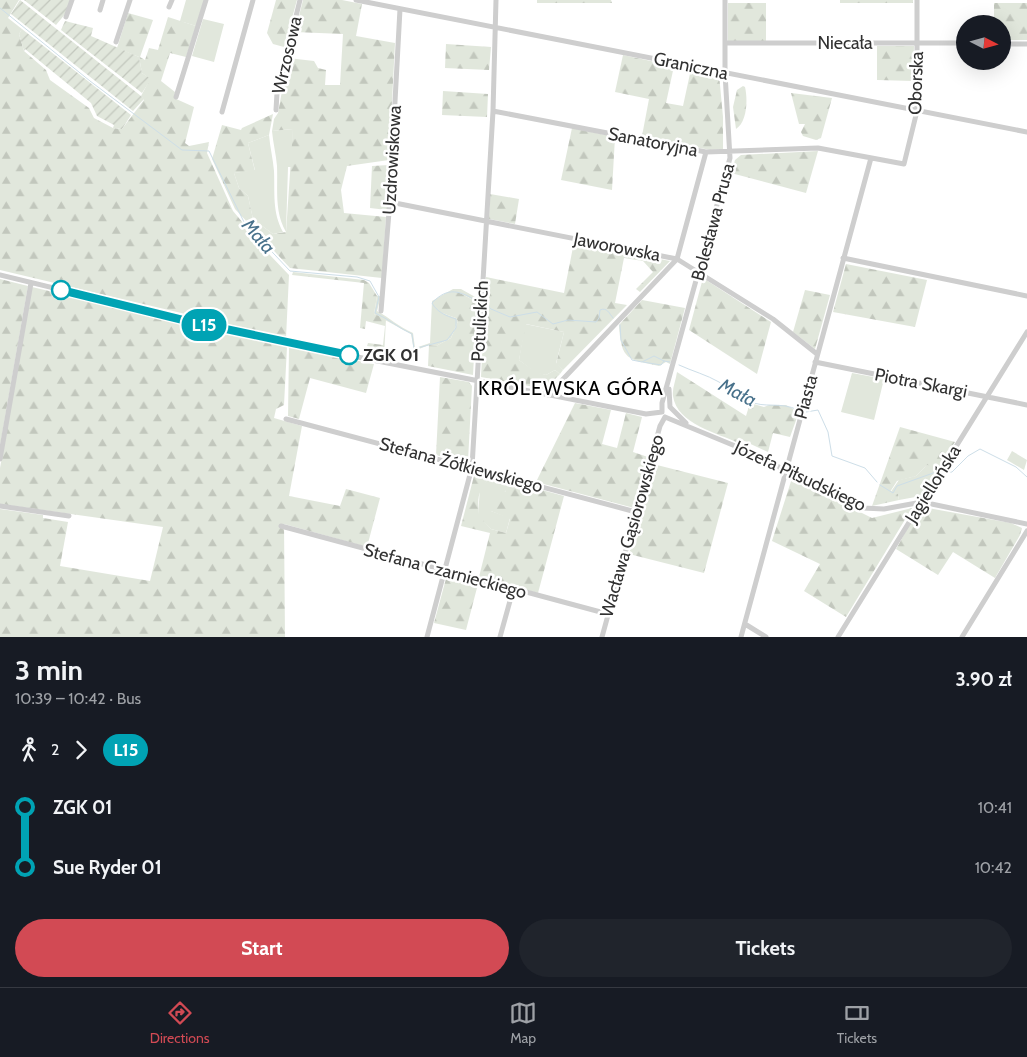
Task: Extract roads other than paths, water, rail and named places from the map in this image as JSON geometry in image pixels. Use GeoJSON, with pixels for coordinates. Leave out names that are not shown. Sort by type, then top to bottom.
{"type":"FeatureCollection","features":[{"type":"Feature","properties":{"kind":"street"},"geometry":{"type":"LineString","coordinates":[[66,17],[72,0]]}},
{"type":"Feature","properties":{"kind":"street"},"geometry":{"type":"LineString","coordinates":[[100,10],[103,0]]}},
{"type":"Feature","properties":{"kind":"street"},"geometry":{"type":"LineString","coordinates":[[116,42],[130,0]]}},
{"type":"Feature","properties":{"kind":"street"},"geometry":{"type":"LineString","coordinates":[[169,7],[172,0]]}},
{"type":"Feature","properties":{"kind":"street"},"geometry":{"type":"LineString","coordinates":[[176,97],[206,0]]}},
{"type":"Feature","properties":{"kind":"street"},"geometry":{"type":"LineString","coordinates":[[222,112],[253,0]]}},
{"type":"Feature","properties":{"kind":"street","name":"Wrzosowa"},"geometry":{"type":"LineString","coordinates":[[276,110],[277,93],[300,0]]}},
{"type":"Feature","properties":{"kind":"street","name":"Graniczna"},"geometry":{"type":"LineString","coordinates":[[356,0],[1027,132]]}},
{"type":"Feature","properties":{"kind":"street","name":"Potulickich"},"geometry":{"type":"LineString","coordinates":[[427,637],[472,467],[493,111],[496,0]]}},
{"type":"Feature","properties":{"kind":"street","name":"Bolesława Prusa"},"geometry":{"type":"LineString","coordinates":[[667,412],[670,380],[731,152],[725,73],[725,0]]}},
{"type":"Feature","properties":{"kind":"street","name":"Oborska"},"geometry":{"type":"LineString","coordinates":[[904,164],[917,111],[917,0]]}},
{"type":"Feature","properties":{"kind":"street","name":"Uzdrowiskowa"},"geometry":{"type":"LineString","coordinates":[[381,310],[390,202],[400,9]]}},
{"type":"Feature","properties":{"kind":"street","name":"Niecała"},"geometry":{"type":"LineString","coordinates":[[725,43],[956,44]]}},
{"type":"Feature","properties":{"kind":"street"},"geometry":{"type":"LineString","coordinates":[[1011,44],[1027,44]]}},
{"type":"Feature","properties":{"kind":"street","name":"Sanatoryjna"},"geometry":{"type":"LineString","coordinates":[[493,111],[706,152],[818,148],[904,164]]}},
{"type":"Feature","properties":{"kind":"street"},"geometry":{"type":"LineString","coordinates":[[548,394],[677,259],[706,152]]}},
{"type":"Feature","properties":{"kind":"street","name":"Piasta"},"geometry":{"type":"LineString","coordinates":[[741,637],[871,158]]}},
{"type":"Feature","properties":{"kind":"street","name":"Jaworowska"},"geometry":{"type":"LineString","coordinates":[[390,202],[677,259],[773,320],[817,354]]}},
{"type":"Feature","properties":{"kind":"street"},"geometry":{"type":"LineString","coordinates":[[843,258],[1027,296]]}},
{"type":"Feature","properties":{"kind":"street"},"geometry":{"type":"LineString","coordinates":[[0,275],[256,337],[646,414],[667,412]]}},
{"type":"Feature","properties":{"kind":"street"},"geometry":{"type":"LineString","coordinates":[[0,459],[31,283]]}},
{"type":"Feature","properties":{"kind":"street","name":"Jagiellońska"},"geometry":{"type":"LineString","coordinates":[[838,637],[1027,332]]}},
{"type":"Feature","properties":{"kind":"street","name":"Piotra Skargi"},"geometry":{"type":"LineString","coordinates":[[815,362],[1027,405]]}},
{"type":"Feature","properties":{"kind":"street","name":"Józefa Piłsudskiego"},"geometry":{"type":"LineString","coordinates":[[667,412],[693,427],[863,508],[884,509],[922,502],[1027,524]]}},
{"type":"Feature","properties":{"kind":"street","name":"Wacława Gąsiorowskiego"},"geometry":{"type":"LineString","coordinates":[[602,637],[660,426],[667,412]]}},
{"type":"Feature","properties":{"kind":"street","name":"Stefana Żółkiewskiego"},"geometry":{"type":"LineString","coordinates":[[286,419],[636,512]]}},
{"type":"Feature","properties":{"kind":"street"},"geometry":{"type":"LineString","coordinates":[[0,506],[70,516]]}},
{"type":"Feature","properties":{"kind":"street","name":"Stefana Czarnieckiego"},"geometry":{"type":"LineString","coordinates":[[281,526],[513,590],[608,614]]}},
{"type":"Feature","properties":{"kind":"street"},"geometry":{"type":"LineString","coordinates":[[962,637],[1027,531]]}},
{"type":"Feature","properties":{"kind":"street"},"geometry":{"type":"LineString","coordinates":[[500,637],[513,590]]}},
{"type":"Feature","properties":{"kind":"street"},"geometry":{"type":"LineString","coordinates":[[745,624],[766,637]]}},
{"type":"Feature","properties":{"kind":"waterway","name":"Mała"},"geometry":{"type":"LineString","coordinates":[[0,8],[90,81],[182,150],[209,151],[244,222],[290,271],[357,277],[370,281],[379,297],[375,313],[412,334],[414,349],[447,340],[456,328],[456,319],[442,313],[432,303],[443,294],[449,292],[460,293],[477,301]]}},
{"type":"Feature","properties":{"kind":"waterway","name":"Mała"},"geometry":{"type":"LineString","coordinates":[[485,303],[491,309],[510,317],[537,312],[553,324],[568,320],[596,322],[602,309],[608,311],[613,318]]}},
{"type":"Feature","properties":{"kind":"waterway","name":"Mała"},"geometry":{"type":"LineString","coordinates":[[620,325],[621,340],[632,360],[642,362],[654,356],[670,362]]}},
{"type":"Feature","properties":{"kind":"waterway","name":"Mała"},"geometry":{"type":"LineString","coordinates":[[643,362],[661,365],[664,361]]}},
{"type":"Feature","properties":{"kind":"waterway","name":"Mała"},"geometry":{"type":"LineString","coordinates":[[679,365],[723,384],[749,401],[761,405],[785,406],[798,410]]}},
{"type":"Feature","properties":{"kind":"waterway","name":"Mała"},"geometry":{"type":"LineString","coordinates":[[806,412],[818,410],[828,432],[832,456],[865,468],[877,482]]}},
{"type":"Feature","properties":{"kind":"waterway","name":"Mała"},"geometry":{"type":"LineString","coordinates":[[944,473],[952,472],[968,456],[980,449],[1016,467],[1027,477]]}},
{"type":"Feature","properties":{"kind":"waterway","name":"Mała"},"geometry":{"type":"LineString","coordinates":[[880,485],[893,493],[897,486],[936,472]]}},
{"type":"Feature","properties":{"kind":"place","name":"ZGK 01"},"geometry":{"type":"Point","coordinates":[349,355]}},
{"type":"Feature","properties":{"kind":"district","name":"KRÓLEWSKA GÓRA"},"geometry":{"type":"Point","coordinates":[571,388]}}]}
